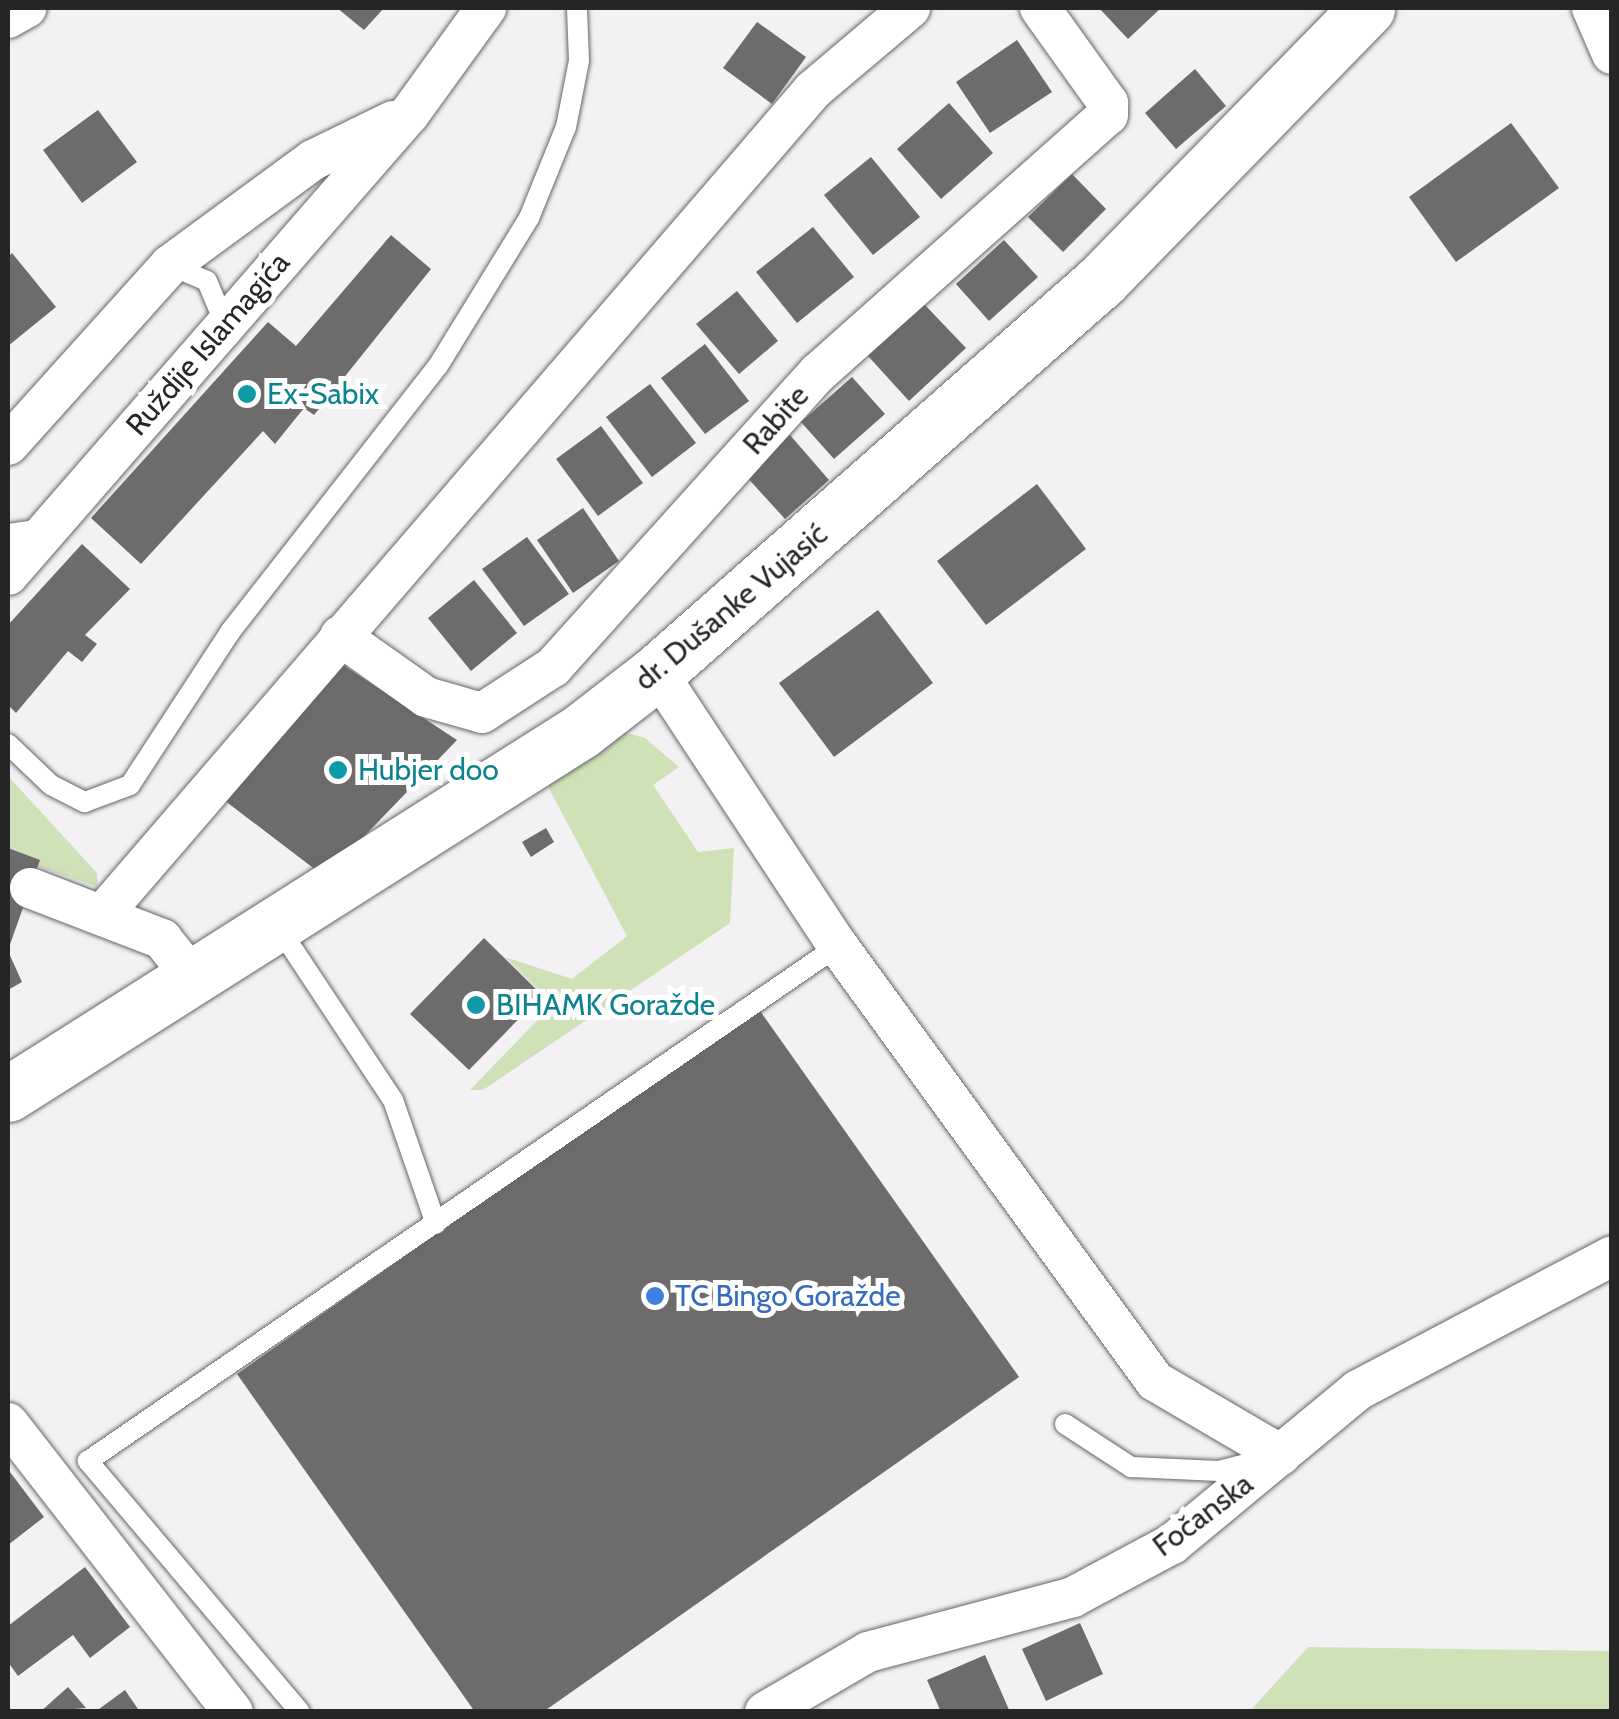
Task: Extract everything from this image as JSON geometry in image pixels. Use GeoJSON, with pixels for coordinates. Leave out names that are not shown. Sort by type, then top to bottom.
{"type":"FeatureCollection","features":[{"type":"Feature","properties":{"kind":"main road","name":"dr. Dušanke Vujasić"},"geometry":{"type":"LineString","coordinates":[[8,1094],[279,928],[582,731],[657,672],[1101,281],[1367,8]]}},
{"type":"Feature","properties":{"kind":"street"},"geometry":{"type":"LineString","coordinates":[[8,18],[26,8]]}},
{"type":"Feature","properties":{"kind":"street","name":"Ruždije Islamagića"},"geometry":{"type":"LineString","coordinates":[[8,576],[410,113],[486,8]]}},
{"type":"Feature","properties":{"kind":"street"},"geometry":{"type":"LineString","coordinates":[[102,915],[814,90],[910,8]]}},
{"type":"Feature","properties":{"kind":"street","name":"Rabite"},"geometry":{"type":"LineString","coordinates":[[340,636],[426,698],[482,712],[553,667],[818,373],[1108,116],[1108,103],[1040,8]]}},
{"type":"Feature","properties":{"kind":"street"},"geometry":{"type":"LineString","coordinates":[[1592,8],[1612,54]]}},
{"type":"Feature","properties":{"kind":"street","name":"Ruždije Islamagića"},"geometry":{"type":"LineString","coordinates":[[8,444],[170,265],[313,160],[410,113]]}},
{"type":"Feature","properties":{"kind":"street"},"geometry":{"type":"LineString","coordinates":[[657,672],[838,946],[1155,1381],[1281,1455]]}},
{"type":"Feature","properties":{"kind":"street"},"geometry":{"type":"LineString","coordinates":[[30,888],[162,940],[193,978]]}},
{"type":"Feature","properties":{"kind":"street","name":"Fočanska"},"geometry":{"type":"LineString","coordinates":[[765,1712],[868,1652],[1073,1597],[1172,1544],[1358,1390],[1612,1256]]}},
{"type":"Feature","properties":{"kind":"street"},"geometry":{"type":"LineString","coordinates":[[8,1423],[233,1712]]}},
{"type":"Feature","properties":{"kind":"lane"},"geometry":{"type":"LineString","coordinates":[[8,744],[51,785],[86,802],[130,785],[230,632],[438,366],[529,218],[566,127],[579,61],[577,8]]}},
{"type":"Feature","properties":{"kind":"lane"},"geometry":{"type":"LineString","coordinates":[[170,265],[207,281],[225,324]]}},
{"type":"Feature","properties":{"kind":"lane"},"geometry":{"type":"LineString","coordinates":[[8,534],[50,528]]}},
{"type":"Feature","properties":{"kind":"lane"},"geometry":{"type":"LineString","coordinates":[[279,928],[394,1100],[436,1224]]}},
{"type":"Feature","properties":{"kind":"lane"},"geometry":{"type":"LineString","coordinates":[[300,1712],[88,1461],[838,946]]}},
{"type":"Feature","properties":{"kind":"lane"},"geometry":{"type":"LineString","coordinates":[[1065,1424],[1131,1467],[1218,1471],[1281,1455]]}},
{"type":"Feature","properties":{"kind":"green space"},"geometry":{"type":"Polygon","coordinates":[[[622,732],[645,738],[679,767],[653,785],[698,852],[734,848],[730,923],[483,1090],[470,1090],[553,1004],[505,957],[572,979],[627,936],[544,779],[622,732]]]}},
{"type":"Feature","properties":{"kind":"green space"},"geometry":{"type":"Polygon","coordinates":[[[8,776],[97,873],[98,887],[8,856],[8,776]]]}},
{"type":"Feature","properties":{"kind":"green space"},"geometry":{"type":"Polygon","coordinates":[[[1308,1647],[1611,1651],[1611,1711],[1250,1711],[1308,1647]]]}},
{"type":"Feature","properties":{"kind":"building"},"geometry":{"type":"Polygon","coordinates":[[[337,8],[384,8],[364,30],[337,8]]]}},
{"type":"Feature","properties":{"kind":"building"},"geometry":{"type":"Polygon","coordinates":[[[1099,8],[1161,8],[1128,39],[1099,8]]]}},
{"type":"Feature","properties":{"kind":"building"},"geometry":{"type":"Polygon","coordinates":[[[757,22],[806,57],[772,104],[723,68],[757,22]]]}},
{"type":"Feature","properties":{"kind":"building"},"geometry":{"type":"Polygon","coordinates":[[[1017,40],[1052,92],[990,133],[956,82],[1017,40]]]}},
{"type":"Feature","properties":{"kind":"building"},"geometry":{"type":"Polygon","coordinates":[[[1195,69],[1226,106],[1176,149],[1145,113],[1195,69]]]}},
{"type":"Feature","properties":{"kind":"building"},"geometry":{"type":"Polygon","coordinates":[[[949,103],[993,153],[941,199],[897,149],[949,103]]]}},
{"type":"Feature","properties":{"kind":"building"},"geometry":{"type":"Polygon","coordinates":[[[98,110],[137,162],[82,203],[43,150],[98,110]]]}},
{"type":"Feature","properties":{"kind":"building"},"geometry":{"type":"Polygon","coordinates":[[[1511,123],[1559,188],[1456,262],[1409,197],[1511,123]]]}},
{"type":"Feature","properties":{"kind":"building"},"geometry":{"type":"Polygon","coordinates":[[[871,157],[920,217],[873,255],[824,195],[871,157]]]}},
{"type":"Feature","properties":{"kind":"building"},"geometry":{"type":"Polygon","coordinates":[[[1072,174],[1106,209],[1063,252],[1028,217],[1072,174]]]}},
{"type":"Feature","properties":{"kind":"building"},"geometry":{"type":"Polygon","coordinates":[[[813,227],[854,277],[797,323],[756,272],[813,227]]]}},
{"type":"Feature","properties":{"kind":"building"},"geometry":{"type":"Polygon","coordinates":[[[391,235],[431,269],[314,415],[304,408],[275,444],[263,431],[141,564],[91,518],[268,322],[296,346],[391,235]]]}},
{"type":"Feature","properties":{"kind":"building"},"geometry":{"type":"Polygon","coordinates":[[[1004,240],[1038,277],[989,321],[956,284],[1004,240]]]}},
{"type":"Feature","properties":{"kind":"building"},"geometry":{"type":"Polygon","coordinates":[[[12,253],[56,307],[8,346],[8,257],[12,253]]]}},
{"type":"Feature","properties":{"kind":"building"},"geometry":{"type":"Polygon","coordinates":[[[737,291],[778,341],[739,374],[696,324],[737,291]]]}},
{"type":"Feature","properties":{"kind":"building"},"geometry":{"type":"Polygon","coordinates":[[[924,304],[966,348],[909,401],[868,356],[924,304]]]}},
{"type":"Feature","properties":{"kind":"building"},"geometry":{"type":"Polygon","coordinates":[[[705,344],[749,401],[705,434],[661,378],[705,344]]]}},
{"type":"Feature","properties":{"kind":"building"},"geometry":{"type":"Polygon","coordinates":[[[852,377],[885,414],[834,459],[801,422],[852,377]]]}},
{"type":"Feature","properties":{"kind":"building"},"geometry":{"type":"Polygon","coordinates":[[[650,384],[696,443],[652,477],[606,417],[650,384]]]}},
{"type":"Feature","properties":{"kind":"building"},"geometry":{"type":"Polygon","coordinates":[[[601,426],[643,483],[598,516],[556,459],[601,426]]]}},
{"type":"Feature","properties":{"kind":"building"},"geometry":{"type":"Polygon","coordinates":[[[790,435],[829,480],[785,519],[745,475],[790,435]]]}},
{"type":"Feature","properties":{"kind":"building"},"geometry":{"type":"Polygon","coordinates":[[[1037,484],[1086,549],[986,625],[937,561],[1037,484]]]}},
{"type":"Feature","properties":{"kind":"building"},"geometry":{"type":"Polygon","coordinates":[[[583,508],[619,561],[573,593],[537,540],[583,508]]]}},
{"type":"Feature","properties":{"kind":"building"},"geometry":{"type":"Polygon","coordinates":[[[527,537],[569,594],[524,626],[482,569],[527,537]]]}},
{"type":"Feature","properties":{"kind":"building"},"geometry":{"type":"Polygon","coordinates":[[[82,544],[130,589],[85,635],[97,644],[82,662],[68,651],[16,713],[8,705],[8,625],[82,544]]]}},
{"type":"Feature","properties":{"kind":"building"},"geometry":{"type":"Polygon","coordinates":[[[474,580],[517,633],[471,671],[428,618],[474,580]]]}},
{"type":"Feature","properties":{"kind":"building"},"geometry":{"type":"Polygon","coordinates":[[[878,610],[933,683],[834,757],[779,683],[878,610]]]}},
{"type":"Feature","properties":{"kind":"building","name":"Hubjer doo"},"geometry":{"type":"Polygon","coordinates":[[[340,663],[457,740],[325,877],[224,800],[340,663]]]}},
{"type":"Feature","properties":{"kind":"building"},"geometry":{"type":"Polygon","coordinates":[[[546,828],[554,842],[531,857],[522,842],[546,828]]]}},
{"type":"Feature","properties":{"kind":"building"},"geometry":{"type":"Polygon","coordinates":[[[8,848],[40,860],[8,950],[8,848]]]}},
{"type":"Feature","properties":{"kind":"building","name":"BIHAMK Goražde"},"geometry":{"type":"Polygon","coordinates":[[[484,938],[542,995],[469,1070],[410,1014],[484,938]]]}},
{"type":"Feature","properties":{"kind":"building"},"geometry":{"type":"Polygon","coordinates":[[[8,951],[22,982],[8,990],[8,951]]]}},
{"type":"Feature","properties":{"kind":"building","name":"TC Bingo Goražde"},"geometry":{"type":"Polygon","coordinates":[[[758,1008],[1019,1377],[543,1712],[475,1712],[237,1374],[758,1008]]]}},
{"type":"Feature","properties":{"kind":"building"},"geometry":{"type":"Polygon","coordinates":[[[8,1474],[44,1517],[8,1545],[8,1474]]]}},
{"type":"Feature","properties":{"kind":"building"},"geometry":{"type":"Polygon","coordinates":[[[85,1567],[130,1627],[90,1658],[73,1635],[18,1676],[8,1662],[8,1626],[85,1567]]]}},
{"type":"Feature","properties":{"kind":"building"},"geometry":{"type":"Polygon","coordinates":[[[1080,1623],[1103,1674],[1046,1701],[1022,1649],[1080,1623]]]}},
{"type":"Feature","properties":{"kind":"building"},"geometry":{"type":"Polygon","coordinates":[[[985,1655],[1010,1712],[941,1712],[927,1680],[985,1655]]]}},
{"type":"Feature","properties":{"kind":"building"},"geometry":{"type":"Polygon","coordinates":[[[68,1687],[86,1708],[40,1712],[68,1687]]]}},
{"type":"Feature","properties":{"kind":"building"},"geometry":{"type":"Polygon","coordinates":[[[125,1690],[140,1712],[95,1712],[125,1690]]]}},
{"type":"Feature","properties":{"kind":"place","name":"Ex-Sabix"},"geometry":{"type":"Point","coordinates":[247,394]}},
{"type":"Feature","properties":{"kind":"place","name":"Hubjer doo"},"geometry":{"type":"Point","coordinates":[338,770]}},
{"type":"Feature","properties":{"kind":"place","name":"BIHAMK Goražde"},"geometry":{"type":"Point","coordinates":[476,1005]}},
{"type":"Feature","properties":{"kind":"place","name":"TC Bingo Goražde"},"geometry":{"type":"Point","coordinates":[655,1296]}}]}
